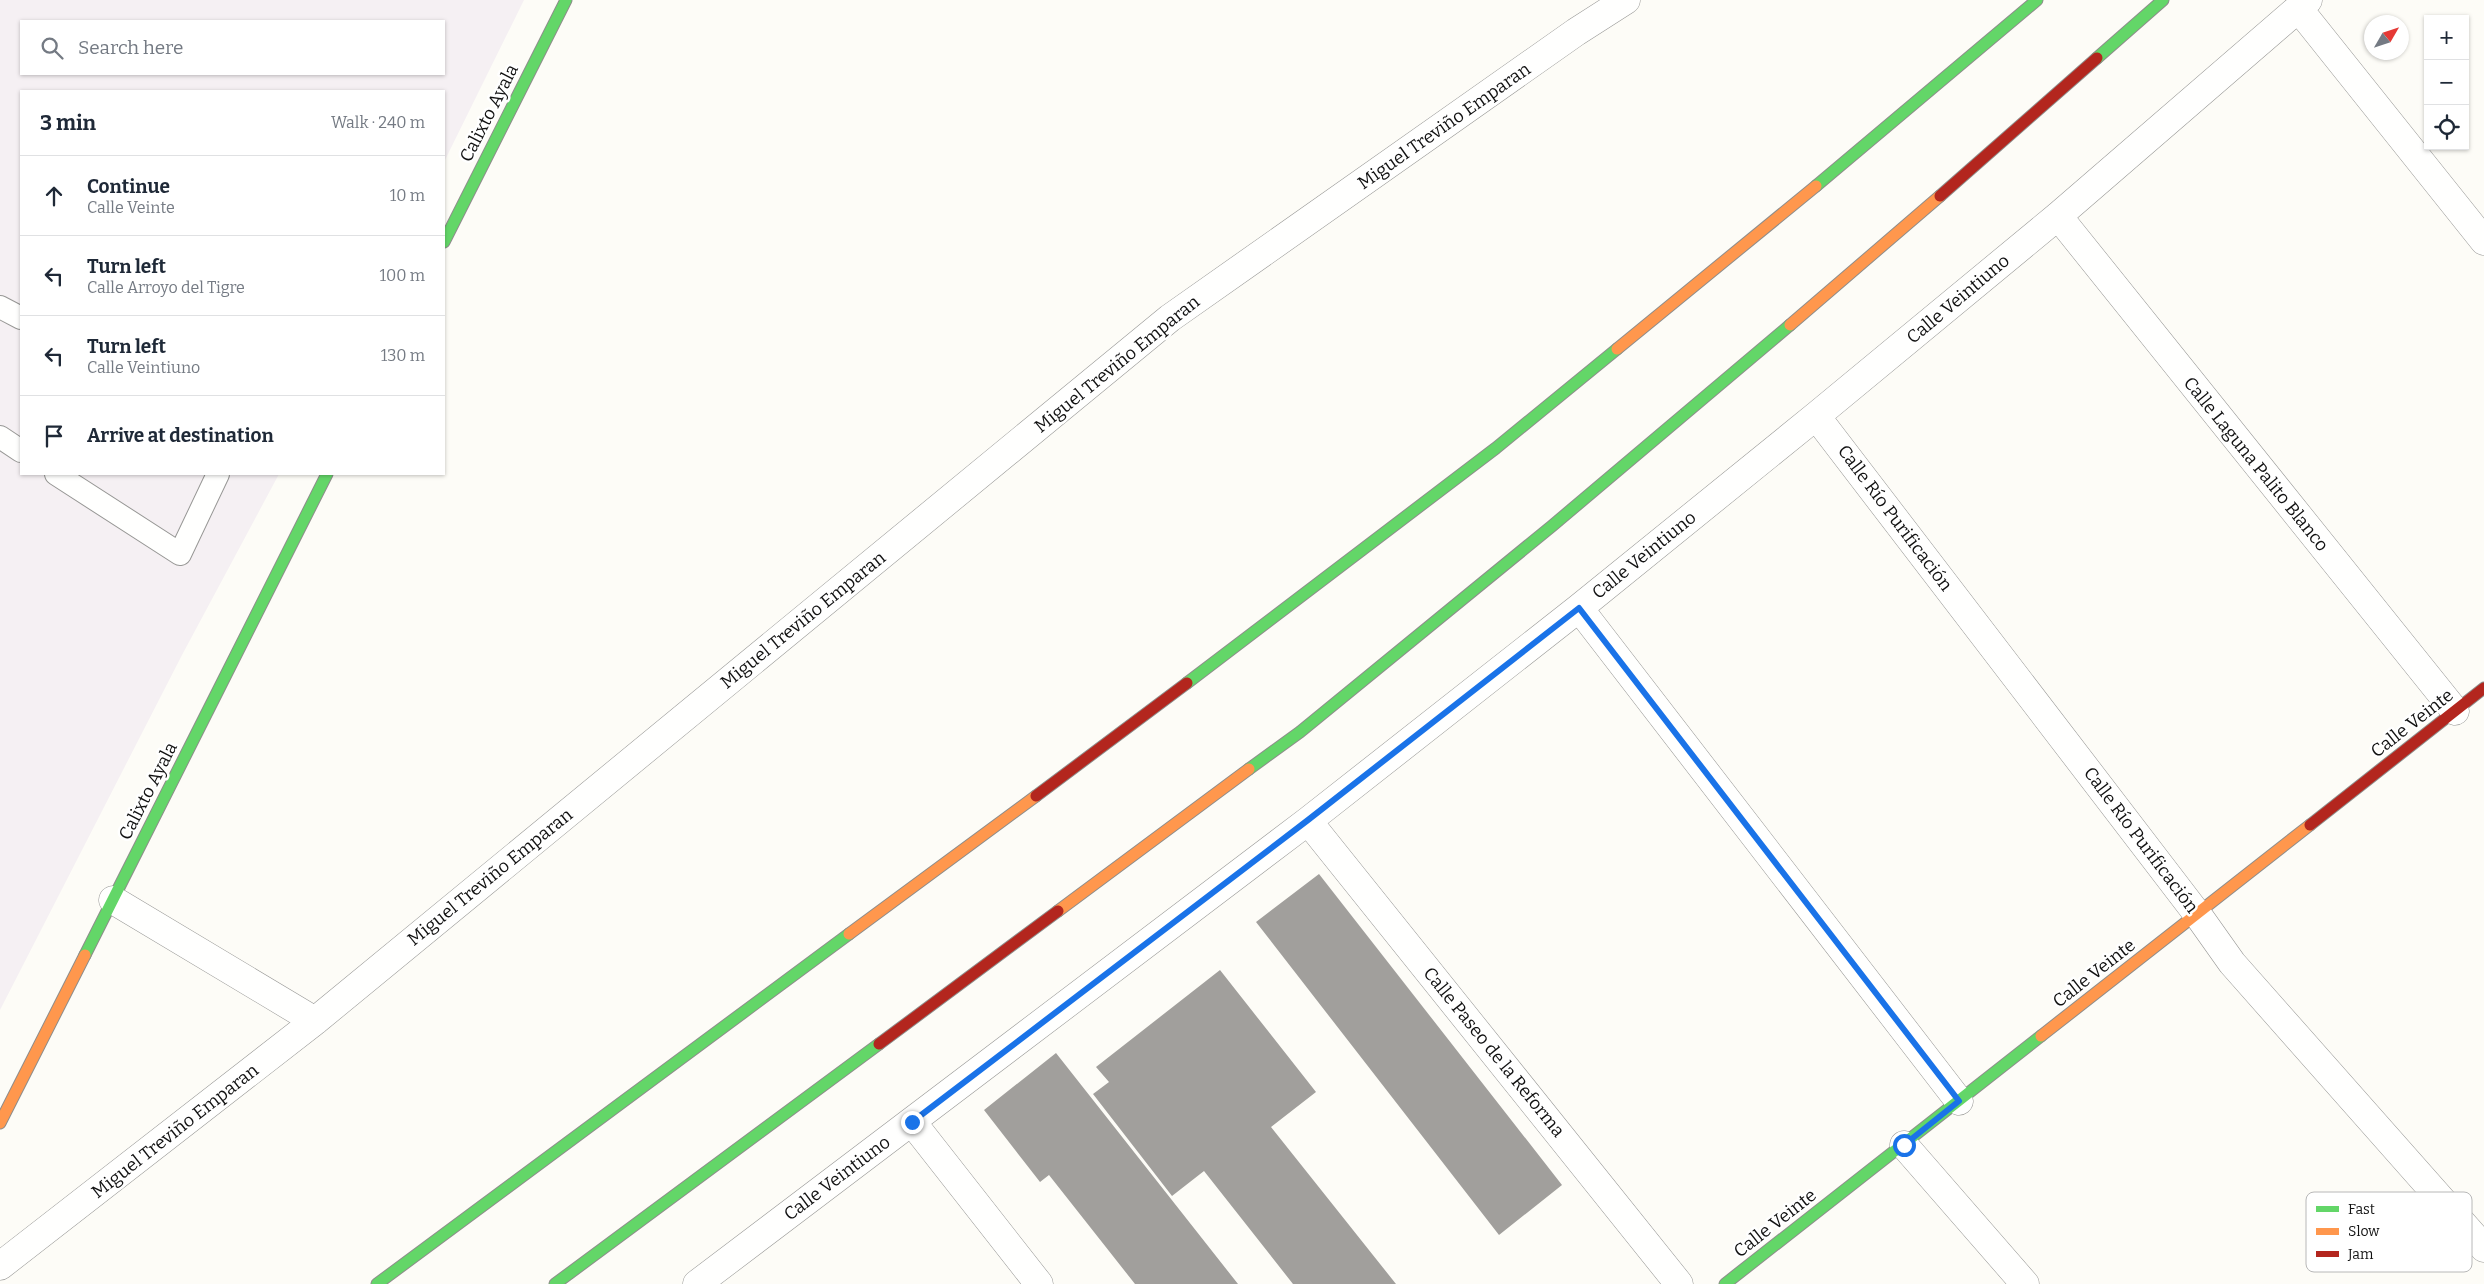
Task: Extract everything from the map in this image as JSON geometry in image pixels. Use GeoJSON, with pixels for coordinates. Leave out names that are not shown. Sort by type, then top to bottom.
{"type":"FeatureCollection","features":[{"type":"Feature","properties":{"kind":"main road","name":"Calixto Ayala"},"geometry":{"type":"LineString","coordinates":[[445,237],[566,0]]}},
{"type":"Feature","properties":{"kind":"main road"},"geometry":{"type":"LineString","coordinates":[[377,1284],[1223,656],[1488,454],[1888,127],[2037,0]]}},
{"type":"Feature","properties":{"kind":"main road"},"geometry":{"type":"LineString","coordinates":[[555,1284],[1300,732],[1552,526],[1902,230],[2162,0]]}},
{"type":"Feature","properties":{"kind":"main road","name":"Calixto Ayala"},"geometry":{"type":"LineString","coordinates":[[0,1123],[326,475]]}},
{"type":"Feature","properties":{"kind":"main road","name":"Calle Veinte"},"geometry":{"type":"LineString","coordinates":[[1725,1284],[2484,689]]}},
{"type":"Feature","properties":{"kind":"street","name":"Miguel Treviño Emparan"},"geometry":{"type":"LineString","coordinates":[[0,1266],[315,1020],[1170,318],[1576,32],[1626,0]]}},
{"type":"Feature","properties":{"kind":"street"},"geometry":{"type":"LineString","coordinates":[[2303,4],[2484,241]]}},
{"type":"Feature","properties":{"kind":"street","name":"Calle Veintiuno"},"geometry":{"type":"LineString","coordinates":[[697,1284],[1308,820],[1579,608],[1816,416],[2058,216],[2303,4]]}},
{"type":"Feature","properties":{"kind":"street","name":"Calle Laguna Palito Blanco"},"geometry":{"type":"LineString","coordinates":[[2058,216],[2455,711]]}},
{"type":"Feature","properties":{"kind":"street","name":"Calle Río Purificación"},"geometry":{"type":"LineString","coordinates":[[1816,416],[2198,914],[2232,963],[2434,1192]]}},
{"type":"Feature","properties":{"kind":"street"},"geometry":{"type":"LineString","coordinates":[[1579,608],[1959,1101]]}},
{"type":"Feature","properties":{"kind":"street","name":"Calle Paseo de la Reforma"},"geometry":{"type":"LineString","coordinates":[[1308,820],[1679,1284]]}},
{"type":"Feature","properties":{"kind":"street"},"geometry":{"type":"LineString","coordinates":[[113,900],[315,1020]]}},
{"type":"Feature","properties":{"kind":"street"},"geometry":{"type":"LineString","coordinates":[[912,1122],[1039,1284]]}},
{"type":"Feature","properties":{"kind":"street"},"geometry":{"type":"LineString","coordinates":[[1904,1145],[2025,1284]]}},
{"type":"Feature","properties":{"kind":"street","name":"Calle Río Purificación"},"geometry":{"type":"LineString","coordinates":[[2472,1234],[2484,1248]]}},
{"type":"Feature","properties":{"kind":"lane"},"geometry":{"type":"LineString","coordinates":[[0,307],[20,317]]}},
{"type":"Feature","properties":{"kind":"lane"},"geometry":{"type":"LineString","coordinates":[[0,437],[20,450]]}},
{"type":"Feature","properties":{"kind":"lane"},"geometry":{"type":"LineString","coordinates":[[58,475],[180,554],[218,475]]}},
{"type":"Feature","properties":{"kind":"shaded area"},"geometry":{"type":"Polygon","coordinates":[[[0,0],[524,0],[445,160],[445,90],[20,90],[20,475],[278,475],[182,655],[0,1010],[0,0]]]}},
{"type":"Feature","properties":{"kind":"building"},"geometry":{"type":"Polygon","coordinates":[[[1319,874],[1562,1185],[1499,1235],[1256,922],[1319,874]]]}},
{"type":"Feature","properties":{"kind":"building"},"geometry":{"type":"Polygon","coordinates":[[[1220,970],[1316,1092],[1271,1127],[1396,1284],[1293,1284],[1204,1171],[1172,1196],[1093,1094],[1109,1082],[1096,1067],[1220,970]]]}},
{"type":"Feature","properties":{"kind":"building"},"geometry":{"type":"Polygon","coordinates":[[[1056,1053],[1238,1284],[1135,1284],[1049,1175],[1040,1182],[984,1110],[1056,1053]]]}},
{"type":"Feature","properties":{"kind":"traffic: fast"},"geometry":{"type":"LineString","coordinates":[[445,240],[566,0]]}},
{"type":"Feature","properties":{"kind":"traffic: fast"},"geometry":{"type":"LineString","coordinates":[[1816,186],[2037,0]]}},
{"type":"Feature","properties":{"kind":"traffic: fast"},"geometry":{"type":"LineString","coordinates":[[2097,58],[2163,0]]}},
{"type":"Feature","properties":{"kind":"traffic: fast"},"geometry":{"type":"LineString","coordinates":[[1249,769],[1300,732],[1552,526],[1790,325]]}},
{"type":"Feature","properties":{"kind":"traffic: fast"},"geometry":{"type":"LineString","coordinates":[[1187,683],[1496,448],[1617,349]]}},
{"type":"Feature","properties":{"kind":"traffic: fast"},"geometry":{"type":"LineString","coordinates":[[85,955],[326,475]]}},
{"type":"Feature","properties":{"kind":"traffic: fast"},"geometry":{"type":"LineString","coordinates":[[377,1284],[849,934]]}},
{"type":"Feature","properties":{"kind":"traffic: fast"},"geometry":{"type":"LineString","coordinates":[[1725,1284],[2041,1036]]}},
{"type":"Feature","properties":{"kind":"traffic: fast"},"geometry":{"type":"LineString","coordinates":[[555,1284],[879,1044]]}},
{"type":"Feature","properties":{"kind":"traffic: slow"},"geometry":{"type":"LineString","coordinates":[[1617,349],[1816,186]]}},
{"type":"Feature","properties":{"kind":"traffic: slow"},"geometry":{"type":"LineString","coordinates":[[1790,325],[1940,196]]}},
{"type":"Feature","properties":{"kind":"traffic: slow"},"geometry":{"type":"LineString","coordinates":[[1058,911],[1249,769]]}},
{"type":"Feature","properties":{"kind":"traffic: slow"},"geometry":{"type":"LineString","coordinates":[[849,934],[1036,796]]}},
{"type":"Feature","properties":{"kind":"traffic: slow"},"geometry":{"type":"LineString","coordinates":[[2041,1036],[2310,825]]}},
{"type":"Feature","properties":{"kind":"traffic: slow"},"geometry":{"type":"LineString","coordinates":[[0,1123],[85,955]]}},
{"type":"Feature","properties":{"kind":"traffic: jam"},"geometry":{"type":"LineString","coordinates":[[1940,196],[2097,58]]}},
{"type":"Feature","properties":{"kind":"traffic: jam"},"geometry":{"type":"LineString","coordinates":[[1036,796],[1187,683]]}},
{"type":"Feature","properties":{"kind":"traffic: jam"},"geometry":{"type":"LineString","coordinates":[[2310,825],[2484,688]]}},
{"type":"Feature","properties":{"kind":"traffic: jam"},"geometry":{"type":"LineString","coordinates":[[879,1044],[1058,911]]}},
{"type":"Feature","properties":{"kind":"route"},"geometry":{"type":"LineString","coordinates":[[912,1122],[1308,820],[1579,608],[1959,1101],[1904,1145]]}}]}
